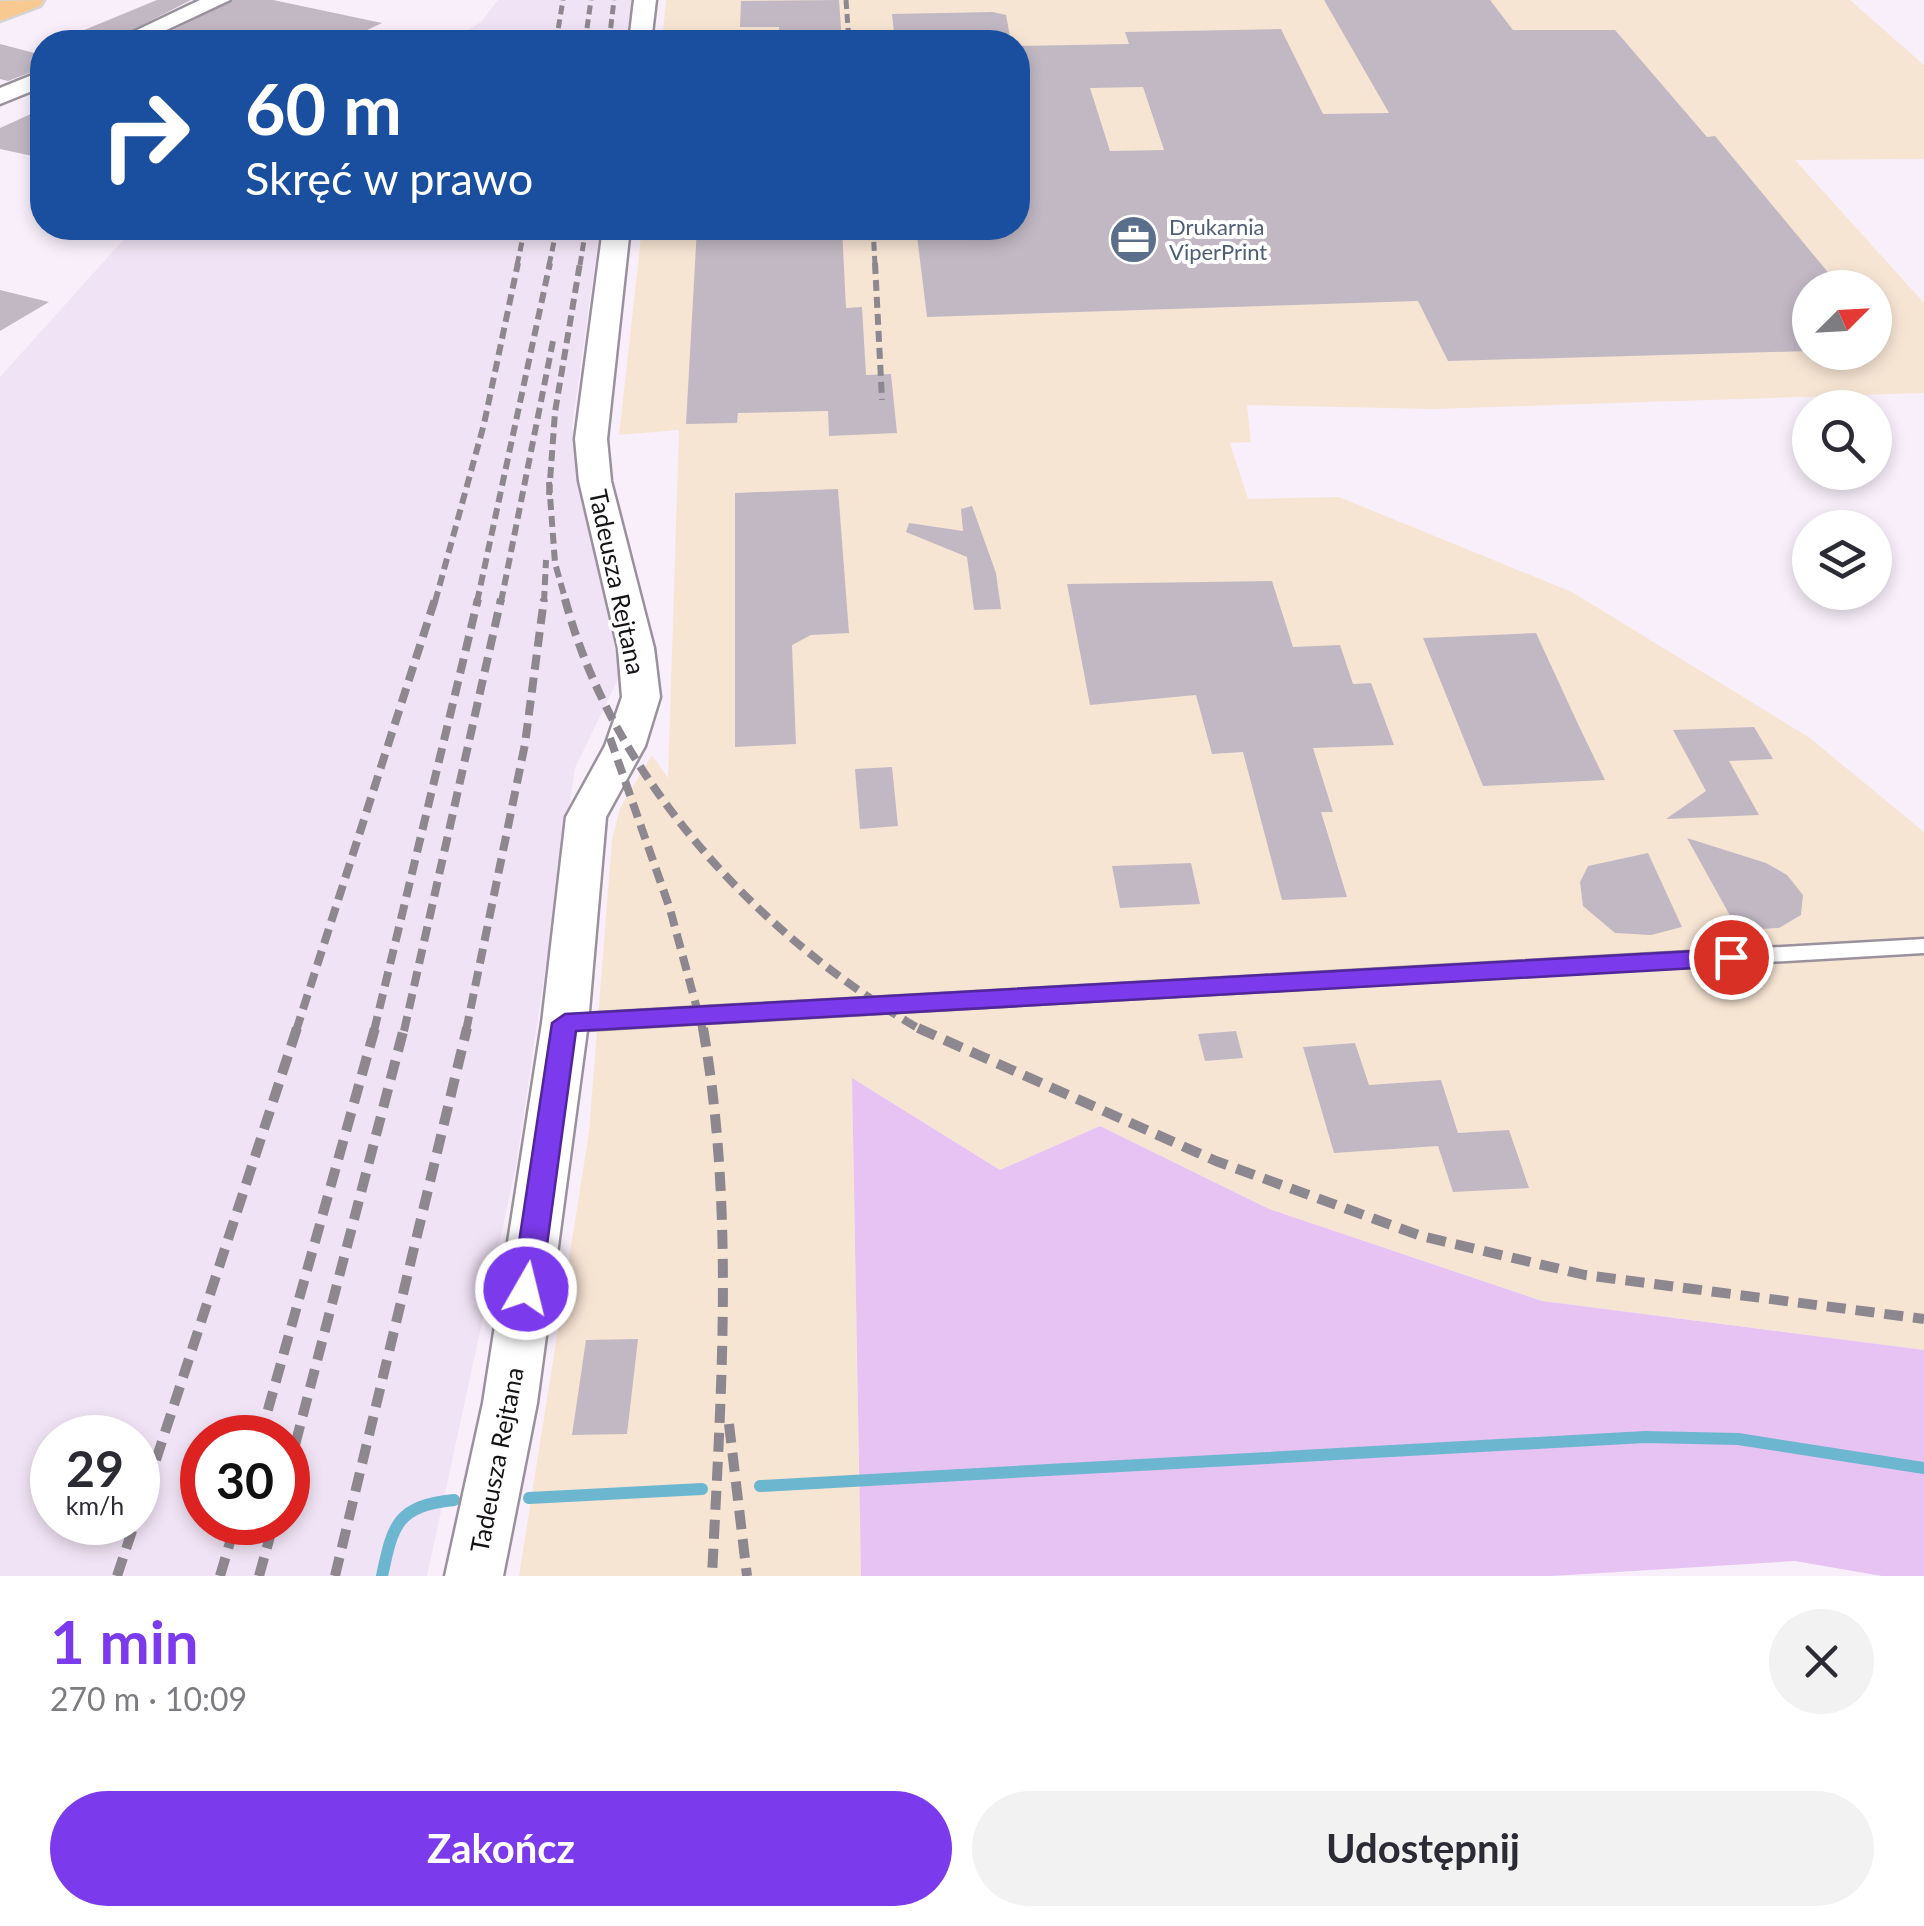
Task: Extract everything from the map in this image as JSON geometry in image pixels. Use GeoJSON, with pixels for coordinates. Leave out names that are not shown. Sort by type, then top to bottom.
{"type":"FeatureCollection","features":[{"type":"Feature","properties":{"kind":"main road"},"geometry":{"type":"LineString","coordinates":[[0,12],[29,0]]}},
{"type":"Feature","properties":{"kind":"street"},"geometry":{"type":"LineString","coordinates":[[150,30],[219,0]]}},
{"type":"Feature","properties":{"kind":"street"},"geometry":{"type":"LineString","coordinates":[[642,30],[646,0]]}},
{"type":"Feature","properties":{"kind":"street"},"geometry":{"type":"LineString","coordinates":[[0,97],[30,83]]}},
{"type":"Feature","properties":{"kind":"street","name":"Tadeusza Rejtana"},"geometry":{"type":"LineString","coordinates":[[474,1576],[510,1404],[565,1023],[586,817],[625,746],[641,696],[636,648],[595,481],[591,439],[615,240]]}},
{"type":"Feature","properties":{"kind":"lane"},"geometry":{"type":"LineString","coordinates":[[565,1023],[1924,946]]}},
{"type":"Feature","properties":{"kind":"shaded area"},"geometry":{"type":"Polygon","coordinates":[[[498,0],[632,0],[628,30],[468,30],[481,22],[498,0]]]}},
{"type":"Feature","properties":{"kind":"shaded area"},"geometry":{"type":"Polygon","coordinates":[[[666,0],[1850,0],[1924,65],[1924,159],[1795,160],[1924,303],[1924,393],[1792,390],[1792,397],[1434,409],[1247,405],[1251,442],[1230,443],[1248,499],[1339,497],[1572,592],[1810,738],[1924,832],[1924,1350],[1542,1301],[1269,1209],[1100,1126],[1000,1170],[852,1078],[861,1576],[519,1576],[589,1132],[612,840],[620,808],[652,755],[668,778],[679,430],[619,435],[641,240],[1030,240],[1030,30],[663,30],[666,0]]]}},
{"type":"Feature","properties":{"kind":"shaded area"},"geometry":{"type":"Polygon","coordinates":[[[123,240],[598,240],[572,427],[620,675],[575,768],[516,1166],[427,1576],[0,1576],[0,377],[123,240]]]}},
{"type":"Feature","properties":{"kind":"shaded area"},"geometry":{"type":"Polygon","coordinates":[[[852,1078],[1000,1170],[1100,1126],[1269,1209],[1542,1301],[1924,1350],[1924,1576],[1882,1576],[1795,1561],[1552,1576],[861,1576],[852,1078]]]}},
{"type":"Feature","properties":{"kind":"building"},"geometry":{"type":"Polygon","coordinates":[[[157,0],[191,0],[132,30],[84,30],[157,0]]]}},
{"type":"Feature","properties":{"kind":"building"},"geometry":{"type":"Polygon","coordinates":[[[233,0],[273,0],[382,23],[367,30],[173,30],[233,0]]]}},
{"type":"Feature","properties":{"kind":"building"},"geometry":{"type":"Polygon","coordinates":[[[839,0],[841,30],[740,27],[741,1],[839,0]]]}},
{"type":"Feature","properties":{"kind":"building"},"geometry":{"type":"Polygon","coordinates":[[[1324,0],[1490,0],[1513,30],[1615,30],[1707,137],[1715,136],[1826,270],[1792,270],[1792,351],[1448,361],[1418,301],[927,317],[917,240],[1030,240],[1030,46],[1129,44],[1125,32],[1281,29],[1323,114],[1389,113],[1324,0]],[[1143,87],[1090,88],[1110,151],[1164,150],[1143,87]]]}},
{"type":"Feature","properties":{"kind":"building"},"geometry":{"type":"Polygon","coordinates":[[[993,12],[1006,15],[1009,30],[894,30],[892,14],[993,12]]]}},
{"type":"Feature","properties":{"kind":"building"},"geometry":{"type":"Polygon","coordinates":[[[0,44],[30,52],[30,73],[8,81],[0,79],[0,44]]]}},
{"type":"Feature","properties":{"kind":"building"},"geometry":{"type":"Polygon","coordinates":[[[30,114],[30,155],[0,149],[0,128],[30,114]]]}},
{"type":"Feature","properties":{"kind":"building"},"geometry":{"type":"Polygon","coordinates":[[[696,240],[843,240],[846,308],[862,307],[866,375],[891,374],[897,433],[829,436],[828,411],[738,413],[737,423],[686,424],[696,240]]]}},
{"type":"Feature","properties":{"kind":"building"},"geometry":{"type":"Polygon","coordinates":[[[0,290],[49,302],[0,331],[0,290]]]}},
{"type":"Feature","properties":{"kind":"building"},"geometry":{"type":"Polygon","coordinates":[[[838,489],[849,633],[811,635],[792,645],[796,744],[735,747],[735,493],[838,489]]]}},
{"type":"Feature","properties":{"kind":"building"},"geometry":{"type":"Polygon","coordinates":[[[972,506],[996,573],[1001,609],[974,610],[967,557],[906,532],[909,523],[963,531],[961,509],[972,506]]]}},
{"type":"Feature","properties":{"kind":"building"},"geometry":{"type":"Polygon","coordinates":[[[1272,581],[1293,647],[1340,645],[1353,684],[1371,683],[1394,745],[1313,748],[1333,812],[1321,812],[1347,897],[1282,900],[1243,752],[1212,754],[1196,695],[1090,705],[1067,584],[1272,581]]]}},
{"type":"Feature","properties":{"kind":"building"},"geometry":{"type":"Polygon","coordinates":[[[1536,633],[1605,780],[1483,786],[1423,638],[1536,633]]]}},
{"type":"Feature","properties":{"kind":"building"},"geometry":{"type":"Polygon","coordinates":[[[1754,727],[1773,759],[1729,761],[1759,815],[1666,819],[1706,791],[1673,730],[1754,727]]]}},
{"type":"Feature","properties":{"kind":"building"},"geometry":{"type":"Polygon","coordinates":[[[892,767],[898,826],[860,829],[855,769],[892,767]]]}},
{"type":"Feature","properties":{"kind":"building"},"geometry":{"type":"Polygon","coordinates":[[[1687,838],[1766,863],[1787,875],[1803,895],[1801,915],[1779,928],[1738,930],[1687,838]]]}},
{"type":"Feature","properties":{"kind":"building"},"geometry":{"type":"Polygon","coordinates":[[[1648,853],[1682,927],[1651,935],[1615,933],[1583,906],[1580,882],[1588,866],[1648,853]]]}},
{"type":"Feature","properties":{"kind":"building"},"geometry":{"type":"Polygon","coordinates":[[[1191,863],[1200,904],[1120,908],[1112,866],[1191,863]]]}},
{"type":"Feature","properties":{"kind":"building"},"geometry":{"type":"Polygon","coordinates":[[[1236,1031],[1243,1058],[1205,1061],[1198,1034],[1236,1031]]]}},
{"type":"Feature","properties":{"kind":"building"},"geometry":{"type":"Polygon","coordinates":[[[1355,1043],[1369,1085],[1441,1080],[1458,1133],[1509,1130],[1529,1188],[1453,1192],[1438,1146],[1334,1153],[1303,1047],[1355,1043]]]}},
{"type":"Feature","properties":{"kind":"building"},"geometry":{"type":"Polygon","coordinates":[[[638,1339],[627,1434],[572,1435],[586,1340],[638,1339]]]}},
{"type":"Feature","properties":{"kind":"waterway"},"geometry":{"type":"LineString","coordinates":[[760,1486],[1645,1437],[1738,1439],[1924,1468]]}},
{"type":"Feature","properties":{"kind":"waterway"},"geometry":{"type":"LineString","coordinates":[[529,1498],[702,1489]]}},
{"type":"Feature","properties":{"kind":"waterway"},"geometry":{"type":"LineString","coordinates":[[382,1576],[390,1543],[401,1521],[420,1507],[454,1500]]}},
{"type":"Feature","properties":{"kind":"railway"},"geometry":{"type":"LineString","coordinates":[[558,30],[563,0]]}},
{"type":"Feature","properties":{"kind":"railway"},"geometry":{"type":"LineString","coordinates":[[587,30],[591,0]]}},
{"type":"Feature","properties":{"kind":"railway"},"geometry":{"type":"LineString","coordinates":[[610,30],[614,0]]}},
{"type":"Feature","properties":{"kind":"railway"},"geometry":{"type":"LineString","coordinates":[[846,0],[848,30]]}},
{"type":"Feature","properties":{"kind":"railway"},"geometry":{"type":"LineString","coordinates":[[517,265],[522,240]]}},
{"type":"Feature","properties":{"kind":"railway"},"geometry":{"type":"LineString","coordinates":[[549,265],[554,240]]}},
{"type":"Feature","properties":{"kind":"railway"},"geometry":{"type":"LineString","coordinates":[[580,265],[584,240]]}},
{"type":"Feature","properties":{"kind":"railway"},"geometry":{"type":"LineString","coordinates":[[874,240],[875,265]]}},
{"type":"Feature","properties":{"kind":"railway"},"geometry":{"type":"LineString","coordinates":[[435,602],[484,424],[518,263]]}},
{"type":"Feature","properties":{"kind":"railway"},"geometry":{"type":"LineString","coordinates":[[477,602],[550,263]]}},
{"type":"Feature","properties":{"kind":"railway"},"geometry":{"type":"LineString","coordinates":[[549,488],[555,412],[580,263]]}},
{"type":"Feature","properties":{"kind":"railway"},"geometry":{"type":"LineString","coordinates":[[875,263],[882,400]]}},
{"type":"Feature","properties":{"kind":"railway"},"geometry":{"type":"LineString","coordinates":[[501,602],[553,341]]}},
{"type":"Feature","properties":{"kind":"railway"},"geometry":{"type":"LineString","coordinates":[[549,482],[549,488]]}},
{"type":"Feature","properties":{"kind":"railway"},"geometry":{"type":"LineString","coordinates":[[549,488],[549,495]]}},
{"type":"Feature","properties":{"kind":"railway"},"geometry":{"type":"LineString","coordinates":[[549,488],[555,563],[566,602]]}},
{"type":"Feature","properties":{"kind":"railway"},"geometry":{"type":"LineString","coordinates":[[544,602],[546,560]]}},
{"type":"Feature","properties":{"kind":"railway"},"geometry":{"type":"LineString","coordinates":[[296,1031],[435,599]]}},
{"type":"Feature","properties":{"kind":"railway"},"geometry":{"type":"LineString","coordinates":[[374,1031],[478,599]]}},
{"type":"Feature","properties":{"kind":"railway"},"geometry":{"type":"LineString","coordinates":[[404,1031],[501,599]]}},
{"type":"Feature","properties":{"kind":"railway"},"geometry":{"type":"LineString","coordinates":[[466,1031],[525,744],[544,599]]}},
{"type":"Feature","properties":{"kind":"railway"},"geometry":{"type":"LineString","coordinates":[[566,602],[588,666],[619,730],[657,791],[702,849],[752,902],[806,950],[919,1028]]}},
{"type":"Feature","properties":{"kind":"railway"},"geometry":{"type":"LineString","coordinates":[[610,738],[670,909],[703,1031]]}},
{"type":"Feature","properties":{"kind":"railway"},"geometry":{"type":"LineString","coordinates":[[160,1448],[297,1028]]}},
{"type":"Feature","properties":{"kind":"railway"},"geometry":{"type":"LineString","coordinates":[[266,1415],[375,1028]]}},
{"type":"Feature","properties":{"kind":"railway"},"geometry":{"type":"LineString","coordinates":[[303,1415],[404,1028]]}},
{"type":"Feature","properties":{"kind":"railway"},"geometry":{"type":"LineString","coordinates":[[335,1576],[467,1028]]}},
{"type":"Feature","properties":{"kind":"railway"},"geometry":{"type":"LineString","coordinates":[[703,1028],[713,1096],[722,1233],[722,1370],[712,1576]]}},
{"type":"Feature","properties":{"kind":"railway"},"geometry":{"type":"LineString","coordinates":[[919,1028],[1216,1161],[1421,1236],[1585,1275],[1924,1319]]}},
{"type":"Feature","properties":{"kind":"railway"},"geometry":{"type":"LineString","coordinates":[[919,1028],[923,1031]]}},
{"type":"Feature","properties":{"kind":"railway"},"geometry":{"type":"LineString","coordinates":[[729,1424],[747,1576]]}},
{"type":"Feature","properties":{"kind":"railway"},"geometry":{"type":"LineString","coordinates":[[117,1576],[127,1545]]}},
{"type":"Feature","properties":{"kind":"railway"},"geometry":{"type":"LineString","coordinates":[[220,1576],[229,1545]]}},
{"type":"Feature","properties":{"kind":"railway"},"geometry":{"type":"LineString","coordinates":[[259,1576],[268,1545]]}},
{"type":"Feature","properties":{"kind":"place","name":"Drukarnia ViperPrint"},"geometry":{"type":"Point","coordinates":[1134,240]}},
{"type":"Feature","properties":{"kind":"route"},"geometry":{"type":"LineString","coordinates":[[526,1289],[565,1023],[1731,957]]}}]}
